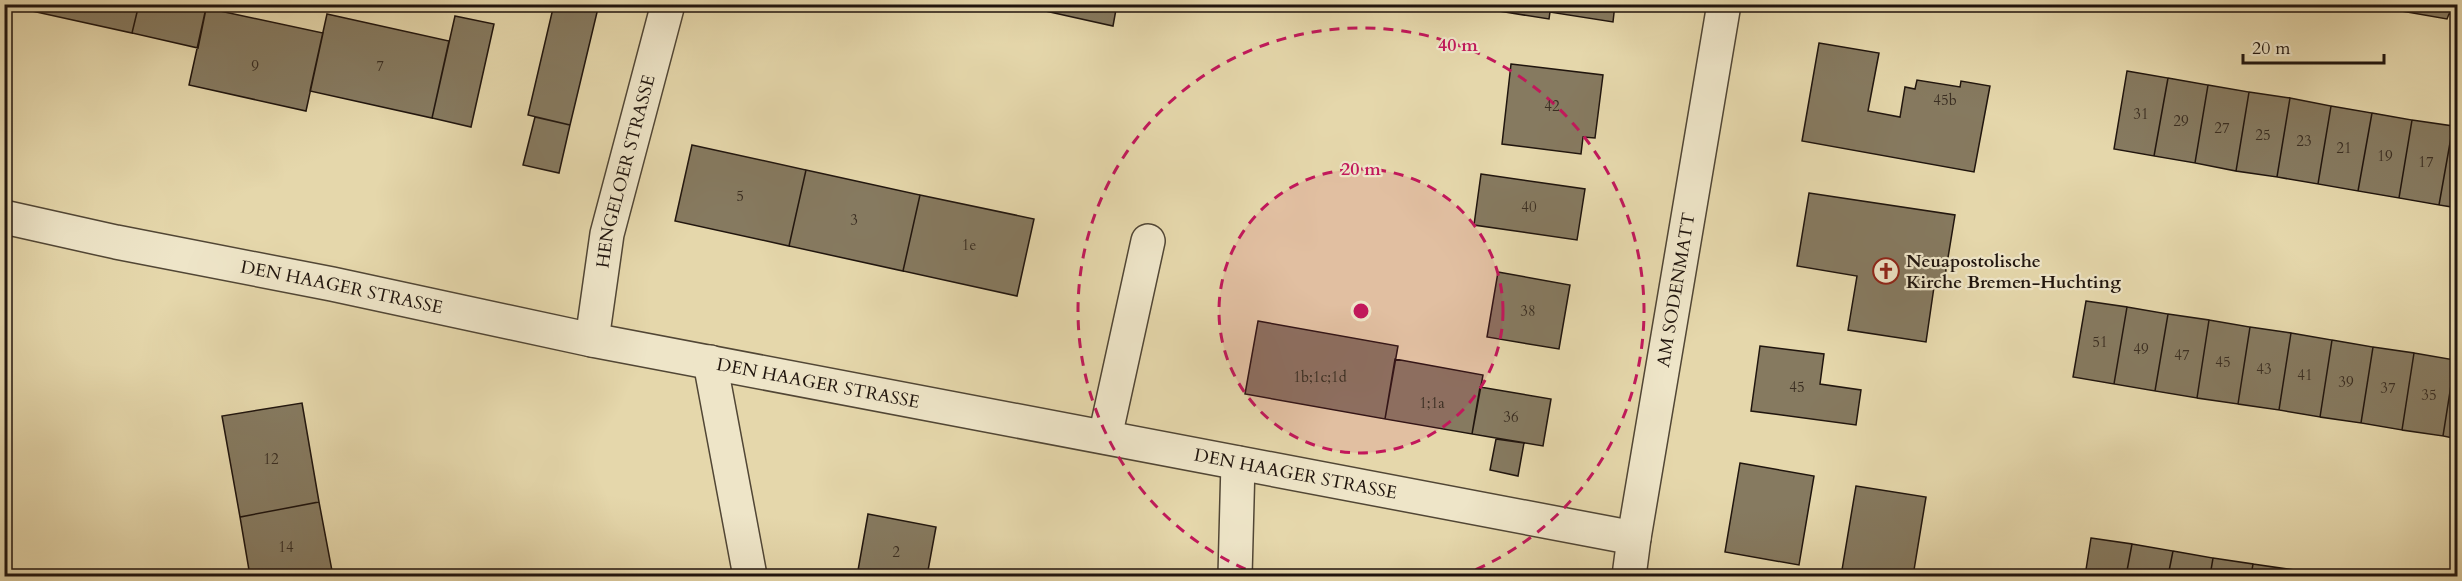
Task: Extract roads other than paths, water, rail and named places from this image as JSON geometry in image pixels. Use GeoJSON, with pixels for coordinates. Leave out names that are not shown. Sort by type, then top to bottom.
{"type":"FeatureCollection","features":[{"type":"Feature","properties":{"kind":"street","name":"HENGELOER STRASSE"},"geometry":{"type":"LineString","coordinates":[[592,340],[607,234],[668,4]]}},
{"type":"Feature","properties":{"kind":"street","name":"AM SODENMATT"},"geometry":{"type":"LineString","coordinates":[[1629,576],[1724,4]]}},
{"type":"Feature","properties":{"kind":"street","name":"DEN HAAGER STRASSE"},"geometry":{"type":"LineString","coordinates":[[4,216],[117,242],[332,284],[592,340],[1634,538]]}},
{"type":"Feature","properties":{"kind":"street"},"geometry":{"type":"LineString","coordinates":[[1105,437],[1148,241]]}},
{"type":"Feature","properties":{"kind":"street"},"geometry":{"type":"LineString","coordinates":[[710,362],[750,576]]}},
{"type":"Feature","properties":{"kind":"street"},"geometry":{"type":"LineString","coordinates":[[1235,576],[1238,462]]}},
{"type":"Feature","properties":{"kind":"place","name":"Neuapostolische Kirche Bremen-Huchting"},"geometry":{"type":"Point","coordinates":[1886,271]}}]}
